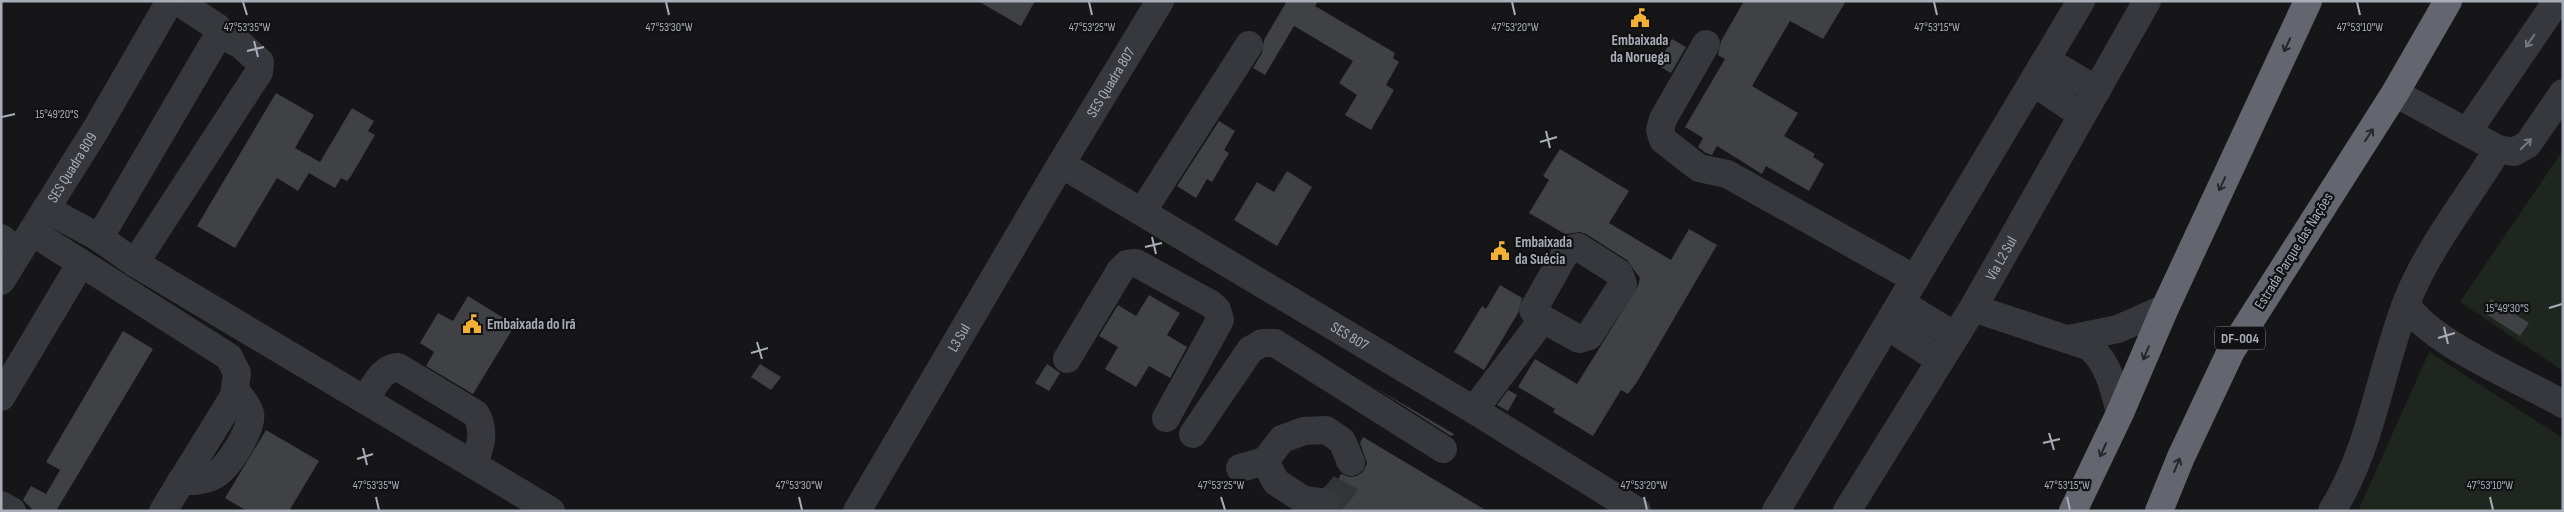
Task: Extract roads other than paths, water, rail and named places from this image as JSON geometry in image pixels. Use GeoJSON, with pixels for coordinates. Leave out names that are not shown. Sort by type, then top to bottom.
{"type":"FeatureCollection","features":[{"type":"Feature","properties":{"kind":"highway"},"geometry":{"type":"LineString","coordinates":[[2073,511],[2120,413],[2164,308],[2308,1]]}},
{"type":"Feature","properties":{"kind":"highway","name":"Estrada Parque das Nações"},"geometry":{"type":"LineString","coordinates":[[2159,511],[2181,458],[2231,351],[2396,93],[2448,1]]}},
{"type":"Feature","properties":{"kind":"street","name":"SES Quadra 809"},"geometry":{"type":"LineString","coordinates":[[1,281],[18,241],[46,209],[170,1]]}},
{"type":"Feature","properties":{"kind":"street"},"geometry":{"type":"LineString","coordinates":[[98,237],[218,34],[217,27],[177,1]]}},
{"type":"Feature","properties":{"kind":"street","name":"SES Quadra 807"},"geometry":{"type":"LineString","coordinates":[[1061,164],[1160,1]]}},
{"type":"Feature","properties":{"kind":"street"},"geometry":{"type":"LineString","coordinates":[[1776,511],[2081,1]]}},
{"type":"Feature","properties":{"kind":"street","name":"Via L2 Sul"},"geometry":{"type":"LineString","coordinates":[[1847,511],[1973,308],[2147,1]]}},
{"type":"Feature","properties":{"kind":"street"},"geometry":{"type":"LineString","coordinates":[[2468,131],[2557,1]]}},
{"type":"Feature","properties":{"kind":"street"},"geometry":{"type":"LineString","coordinates":[[135,263],[259,72],[260,62],[240,44],[218,34]]}},
{"type":"Feature","properties":{"kind":"street"},"geometry":{"type":"LineString","coordinates":[[1142,212],[1248,44]]}},
{"type":"Feature","properties":{"kind":"street"},"geometry":{"type":"LineString","coordinates":[[1706,44],[1663,119],[1660,130],[1663,140],[1699,168],[1726,174],[1915,279]]}},
{"type":"Feature","properties":{"kind":"street"},"geometry":{"type":"LineString","coordinates":[[2039,71],[2097,90]]}},
{"type":"Feature","properties":{"kind":"street"},"geometry":{"type":"LineString","coordinates":[[2039,71],[2082,115]]}},
{"type":"Feature","properties":{"kind":"street"},"geometry":{"type":"LineString","coordinates":[[2396,93],[2498,149],[2514,152],[2522,150],[2528,144],[2563,93]]}},
{"type":"Feature","properties":{"kind":"street"},"geometry":{"type":"LineString","coordinates":[[2332,511],[2344,491],[2369,429],[2406,304],[2422,266],[2470,195],[2498,149]]}},
{"type":"Feature","properties":{"kind":"street","name":"SES 807"},"geometry":{"type":"LineString","coordinates":[[1061,164],[1474,410],[1637,511]]}},
{"type":"Feature","properties":{"kind":"street","name":"L3 Sul"},"geometry":{"type":"LineString","coordinates":[[858,511],[1061,164]]}},
{"type":"Feature","properties":{"kind":"street"},"geometry":{"type":"LineString","coordinates":[[46,209],[98,237],[135,263],[551,511]]}},
{"type":"Feature","properties":{"kind":"street"},"geometry":{"type":"LineString","coordinates":[[18,241],[82,263],[229,357],[237,373],[235,390],[250,412],[248,429],[229,462],[215,475],[194,481],[181,481],[163,511]]}},
{"type":"Feature","properties":{"kind":"street"},"geometry":{"type":"LineString","coordinates":[[1,397],[82,263]]}},
{"type":"Feature","properties":{"kind":"street"},"geometry":{"type":"LineString","coordinates":[[1067,359],[1120,271],[1127,264],[1136,263],[1211,304],[1217,310],[1220,320],[1166,418]]}},
{"type":"Feature","properties":{"kind":"street"},"geometry":{"type":"LineString","coordinates":[[1901,303],[1955,336]]}},
{"type":"Feature","properties":{"kind":"street"},"geometry":{"type":"LineString","coordinates":[[2406,304],[2413,314],[2437,335],[2563,404]]}},
{"type":"Feature","properties":{"kind":"street"},"geometry":{"type":"LineString","coordinates":[[1973,308],[2090,347],[2103,361],[2113,386],[2120,413]]}},
{"type":"Feature","properties":{"kind":"street"},"geometry":{"type":"LineString","coordinates":[[2069,339],[2118,329],[2164,308]]}},
{"type":"Feature","properties":{"kind":"street"},"geometry":{"type":"LineString","coordinates":[[1474,410],[1543,319]]}},
{"type":"Feature","properties":{"kind":"street"},"geometry":{"type":"LineString","coordinates":[[1887,326],[1940,360]]}},
{"type":"Feature","properties":{"kind":"street"},"geometry":{"type":"LineString","coordinates":[[1193,434],[1250,350],[1262,343],[1275,343],[1443,449]]}},
{"type":"Feature","properties":{"kind":"street"},"geometry":{"type":"LineString","coordinates":[[365,400],[384,371],[391,367],[398,367],[476,414],[482,426],[482,439],[474,465]]}},
{"type":"Feature","properties":{"kind":"street"},"geometry":{"type":"LineString","coordinates":[[1327,503],[1304,500],[1252,464],[1282,439],[1304,431],[1326,430],[1342,441],[1351,462]]}},
{"type":"Feature","properties":{"kind":"street"},"geometry":{"type":"LineString","coordinates":[[1,505],[12,511]]}},
{"type":"Feature","properties":{"kind":"tunnel"},"geometry":{"type":"LineString","coordinates":[[1327,503],[1347,481],[1351,462]]}},
{"type":"Feature","properties":{"kind":"place","name":"Embaixada da Noruega"},"geometry":{"type":"Point","coordinates":[1640,18]}},
{"type":"Feature","properties":{"kind":"place","name":"Embaixada da Suécia"},"geometry":{"type":"Point","coordinates":[1500,251]}},
{"type":"Feature","properties":{"kind":"place","name":"Embaixada do Irã"},"geometry":{"type":"Point","coordinates":[472,324]}}]}
